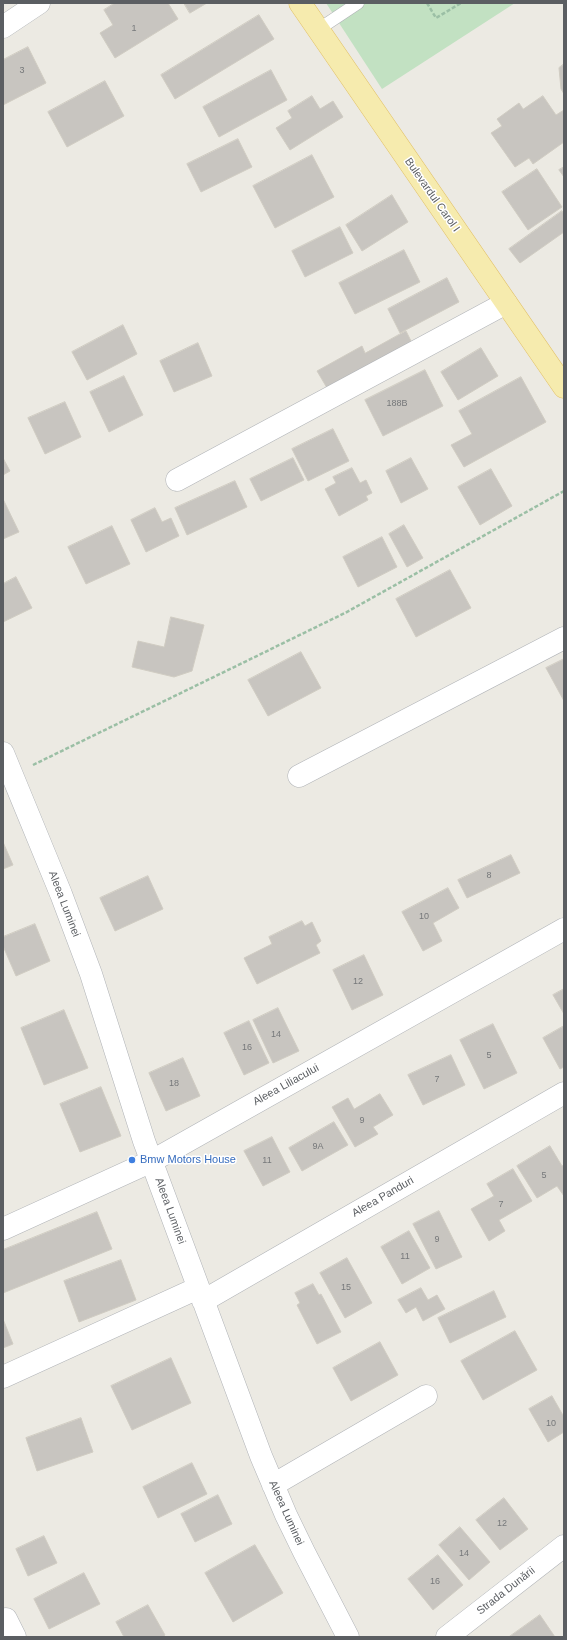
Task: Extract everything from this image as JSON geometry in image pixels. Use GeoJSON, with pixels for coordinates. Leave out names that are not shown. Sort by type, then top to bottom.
{"type":"FeatureCollection","features":[{"type":"Feature","properties":{"kind":"main road","name":"Bulevardul Carol I"},"geometry":{"type":"LineString","coordinates":[[300,3],[564,387]]}},
{"type":"Feature","properties":{"kind":"street"},"geometry":{"type":"LineString","coordinates":[[3,27],[39,3]]}},
{"type":"Feature","properties":{"kind":"street"},"geometry":{"type":"LineString","coordinates":[[177,480],[506,303]]}},
{"type":"Feature","properties":{"kind":"street"},"geometry":{"type":"LineString","coordinates":[[299,776],[564,638]]}},
{"type":"Feature","properties":{"kind":"street","name":"Aleea Luminei"},"geometry":{"type":"LineString","coordinates":[[3,753],[61,894],[91,974],[152,1161],[200,1295],[273,1484],[304,1552],[348,1637]]}},
{"type":"Feature","properties":{"kind":"street","name":"Aleea Liliacului"},"geometry":{"type":"LineString","coordinates":[[3,1229],[152,1161],[564,929]]}},
{"type":"Feature","properties":{"kind":"street","name":"Aleea Panduri"},"geometry":{"type":"LineString","coordinates":[[3,1377],[200,1295],[564,1093]]}},
{"type":"Feature","properties":{"kind":"street"},"geometry":{"type":"LineString","coordinates":[[273,1484],[426,1396]]}},
{"type":"Feature","properties":{"kind":"street","name":"Strada Dunării"},"geometry":{"type":"LineString","coordinates":[[447,1637],[564,1546]]}},
{"type":"Feature","properties":{"kind":"lane"},"geometry":{"type":"LineString","coordinates":[[319,30],[358,3]]}},
{"type":"Feature","properties":{"kind":"path"},"geometry":{"type":"LineString","coordinates":[[427,3],[436,18],[461,3]]}},
{"type":"Feature","properties":{"kind":"path"},"geometry":{"type":"LineString","coordinates":[[12,775],[345,612],[564,491]]}},
{"type":"Feature","properties":{"kind":"green space"},"geometry":{"type":"Polygon","coordinates":[[[326,3],[515,3],[382,89],[326,3]]]}},
{"type":"Feature","properties":{"kind":"building"},"geometry":{"type":"Polygon","coordinates":[[[115,3],[168,3],[178,19],[115,58],[100,33],[113,25],[104,10],[115,3]]]}},
{"type":"Feature","properties":{"kind":"building"},"geometry":{"type":"Polygon","coordinates":[[[184,3],[207,3],[190,13],[184,3]]]}},
{"type":"Feature","properties":{"kind":"building"},"geometry":{"type":"Polygon","coordinates":[[[259,15],[274,39],[175,99],[161,75],[259,15]]]}},
{"type":"Feature","properties":{"kind":"building"},"geometry":{"type":"Polygon","coordinates":[[[28,47],[46,83],[3,105],[3,60],[28,47]]]}},
{"type":"Feature","properties":{"kind":"building"},"geometry":{"type":"Polygon","coordinates":[[[564,64],[564,94],[561,89],[559,68],[564,64]]]}},
{"type":"Feature","properties":{"kind":"building"},"geometry":{"type":"Polygon","coordinates":[[[271,70],[287,100],[219,137],[203,107],[271,70]]]}},
{"type":"Feature","properties":{"kind":"building"},"geometry":{"type":"Polygon","coordinates":[[[105,81],[124,116],[67,147],[48,112],[105,81]]]}},
{"type":"Feature","properties":{"kind":"building"},"geometry":{"type":"Polygon","coordinates":[[[312,96],[320,109],[333,101],[343,117],[290,150],[276,128],[292,118],[288,111],[312,96]]]}},
{"type":"Feature","properties":{"kind":"building"},"geometry":{"type":"Polygon","coordinates":[[[543,96],[556,115],[564,110],[564,142],[533,164],[529,158],[515,167],[491,133],[502,126],[497,119],[519,103],[523,109],[543,96]]]}},
{"type":"Feature","properties":{"kind":"building"},"geometry":{"type":"Polygon","coordinates":[[[238,139],[252,167],[201,192],[187,164],[238,139]]]}},
{"type":"Feature","properties":{"kind":"building"},"geometry":{"type":"Polygon","coordinates":[[[312,155],[334,197],[275,228],[253,186],[312,155]]]}},
{"type":"Feature","properties":{"kind":"building"},"geometry":{"type":"Polygon","coordinates":[[[564,167],[564,177],[559,170],[564,167]]]}},
{"type":"Feature","properties":{"kind":"building"},"geometry":{"type":"Polygon","coordinates":[[[537,169],[562,207],[528,230],[502,192],[537,169]]]}},
{"type":"Feature","properties":{"kind":"building"},"geometry":{"type":"Polygon","coordinates":[[[392,195],[408,222],[362,251],[346,225],[392,195]]]}},
{"type":"Feature","properties":{"kind":"building"},"geometry":{"type":"Polygon","coordinates":[[[562,211],[564,214],[564,232],[520,263],[509,249],[562,211]]]}},
{"type":"Feature","properties":{"kind":"building"},"geometry":{"type":"Polygon","coordinates":[[[340,227],[353,253],[305,277],[292,251],[340,227]]]}},
{"type":"Feature","properties":{"kind":"building"},"geometry":{"type":"Polygon","coordinates":[[[404,250],[420,282],[355,314],[339,283],[404,250]]]}},
{"type":"Feature","properties":{"kind":"building"},"geometry":{"type":"Polygon","coordinates":[[[447,278],[459,302],[400,333],[388,309],[447,278]]]}},
{"type":"Feature","properties":{"kind":"building"},"geometry":{"type":"Polygon","coordinates":[[[123,325],[137,354],[87,380],[72,352],[123,325]]]}},
{"type":"Feature","properties":{"kind":"building"},"geometry":{"type":"Polygon","coordinates":[[[406,331],[414,347],[330,393],[317,371],[362,346],[365,353],[406,331]]]}},
{"type":"Feature","properties":{"kind":"building"},"geometry":{"type":"Polygon","coordinates":[[[198,343],[212,376],[174,392],[160,361],[198,343]]]}},
{"type":"Feature","properties":{"kind":"building"},"geometry":{"type":"Polygon","coordinates":[[[481,348],[498,376],[458,400],[441,372],[481,348]]]}},
{"type":"Feature","properties":{"kind":"building"},"geometry":{"type":"Polygon","coordinates":[[[425,370],[443,406],[383,436],[365,400],[425,370]]]}},
{"type":"Feature","properties":{"kind":"building"},"geometry":{"type":"Polygon","coordinates":[[[124,376],[143,415],[109,432],[90,392],[124,376]]]}},
{"type":"Feature","properties":{"kind":"building"},"geometry":{"type":"Polygon","coordinates":[[[521,377],[546,422],[464,467],[451,445],[472,434],[459,411],[521,377]]]}},
{"type":"Feature","properties":{"kind":"building"},"geometry":{"type":"Polygon","coordinates":[[[65,402],[81,437],[45,454],[28,418],[65,402]]]}},
{"type":"Feature","properties":{"kind":"building"},"geometry":{"type":"Polygon","coordinates":[[[333,429],[349,461],[308,481],[292,449],[333,429]]]}},
{"type":"Feature","properties":{"kind":"building"},"geometry":{"type":"Polygon","coordinates":[[[3,458],[10,471],[3,475],[3,458]]]}},
{"type":"Feature","properties":{"kind":"building"},"geometry":{"type":"Polygon","coordinates":[[[293,458],[304,480],[261,501],[250,479],[293,458]]]}},
{"type":"Feature","properties":{"kind":"building"},"geometry":{"type":"Polygon","coordinates":[[[411,458],[428,489],[401,503],[386,471],[411,458]]]}},
{"type":"Feature","properties":{"kind":"building"},"geometry":{"type":"Polygon","coordinates":[[[352,468],[360,483],[366,480],[372,493],[366,496],[368,500],[339,516],[325,489],[336,483],[333,477],[352,468]]]}},
{"type":"Feature","properties":{"kind":"building"},"geometry":{"type":"Polygon","coordinates":[[[491,469],[512,506],[480,525],[458,487],[491,469]]]}},
{"type":"Feature","properties":{"kind":"building"},"geometry":{"type":"Polygon","coordinates":[[[235,481],[247,507],[187,535],[175,508],[235,481]]]}},
{"type":"Feature","properties":{"kind":"building"},"geometry":{"type":"Polygon","coordinates":[[[3,499],[19,532],[3,539],[3,499]]]}},
{"type":"Feature","properties":{"kind":"building"},"geometry":{"type":"Polygon","coordinates":[[[155,508],[162,522],[171,518],[179,536],[146,552],[131,520],[155,508]]]}},
{"type":"Feature","properties":{"kind":"building"},"geometry":{"type":"Polygon","coordinates":[[[404,525],[423,558],[407,567],[389,534],[404,525]]]}},
{"type":"Feature","properties":{"kind":"building"},"geometry":{"type":"Polygon","coordinates":[[[112,526],[130,564],[86,584],[68,547],[112,526]]]}},
{"type":"Feature","properties":{"kind":"building"},"geometry":{"type":"Polygon","coordinates":[[[382,537],[397,567],[358,587],[343,557],[382,537]]]}},
{"type":"Feature","properties":{"kind":"building"},"geometry":{"type":"Polygon","coordinates":[[[450,570],[471,608],[416,637],[396,599],[450,570]]]}},
{"type":"Feature","properties":{"kind":"building"},"geometry":{"type":"Polygon","coordinates":[[[16,577],[32,608],[3,622],[3,584],[16,577]]]}},
{"type":"Feature","properties":{"kind":"building"},"geometry":{"type":"Polygon","coordinates":[[[171,617],[204,625],[192,671],[174,677],[132,667],[138,641],[164,647],[171,617]]]}},
{"type":"Feature","properties":{"kind":"building"},"geometry":{"type":"Polygon","coordinates":[[[301,652],[321,688],[268,716],[248,680],[301,652]]]}},
{"type":"Feature","properties":{"kind":"building"},"geometry":{"type":"Polygon","coordinates":[[[564,659],[564,701],[546,668],[564,659]]]}},
{"type":"Feature","properties":{"kind":"building"},"geometry":{"type":"Polygon","coordinates":[[[3,842],[13,865],[3,869],[3,842]]]}},
{"type":"Feature","properties":{"kind":"building"},"geometry":{"type":"Polygon","coordinates":[[[511,855],[520,873],[467,898],[458,880],[511,855]]]}},
{"type":"Feature","properties":{"kind":"building"},"geometry":{"type":"Polygon","coordinates":[[[148,876],[163,909],[115,931],[100,898],[148,876]]]}},
{"type":"Feature","properties":{"kind":"building"},"geometry":{"type":"Polygon","coordinates":[[[448,888],[459,908],[433,923],[442,941],[423,951],[402,912],[448,888]]]}},
{"type":"Feature","properties":{"kind":"building"},"geometry":{"type":"Polygon","coordinates":[[[302,921],[305,926],[312,922],[321,941],[316,945],[320,953],[257,984],[244,958],[272,944],[269,937],[302,921]]]}},
{"type":"Feature","properties":{"kind":"building"},"geometry":{"type":"Polygon","coordinates":[[[35,924],[50,961],[16,976],[3,946],[3,937],[35,924]]]}},
{"type":"Feature","properties":{"kind":"building"},"geometry":{"type":"Polygon","coordinates":[[[364,955],[383,995],[352,1010],[333,970],[364,955]]]}},
{"type":"Feature","properties":{"kind":"building"},"geometry":{"type":"Polygon","coordinates":[[[564,989],[564,1014],[553,995],[564,989]]]}},
{"type":"Feature","properties":{"kind":"building"},"geometry":{"type":"Polygon","coordinates":[[[278,1008],[299,1051],[273,1063],[253,1020],[278,1008]]]}},
{"type":"Feature","properties":{"kind":"building"},"geometry":{"type":"Polygon","coordinates":[[[64,1010],[88,1068],[44,1085],[21,1028],[64,1010]]]}},
{"type":"Feature","properties":{"kind":"building"},"geometry":{"type":"Polygon","coordinates":[[[249,1021],[269,1063],[244,1075],[224,1033],[249,1021]]]}},
{"type":"Feature","properties":{"kind":"building"},"geometry":{"type":"Polygon","coordinates":[[[493,1024],[517,1073],[484,1089],[460,1040],[493,1024]]]}},
{"type":"Feature","properties":{"kind":"building"},"geometry":{"type":"Polygon","coordinates":[[[564,1026],[564,1067],[560,1069],[543,1038],[564,1026]]]}},
{"type":"Feature","properties":{"kind":"building"},"geometry":{"type":"Polygon","coordinates":[[[451,1055],[465,1085],[423,1105],[408,1075],[451,1055]]]}},
{"type":"Feature","properties":{"kind":"building"},"geometry":{"type":"Polygon","coordinates":[[[183,1058],[200,1096],[166,1111],[149,1073],[183,1058]]]}},
{"type":"Feature","properties":{"kind":"building"},"geometry":{"type":"Polygon","coordinates":[[[101,1087],[121,1136],[80,1152],[60,1104],[101,1087]]]}},
{"type":"Feature","properties":{"kind":"building"},"geometry":{"type":"Polygon","coordinates":[[[380,1094],[393,1115],[373,1127],[378,1134],[355,1147],[332,1107],[348,1098],[354,1109],[380,1094]]]}},
{"type":"Feature","properties":{"kind":"building"},"geometry":{"type":"Polygon","coordinates":[[[334,1122],[348,1145],[302,1171],[289,1148],[334,1122]]]}},
{"type":"Feature","properties":{"kind":"building"},"geometry":{"type":"Polygon","coordinates":[[[272,1137],[290,1172],[263,1186],[244,1151],[272,1137]]]}},
{"type":"Feature","properties":{"kind":"building"},"geometry":{"type":"Polygon","coordinates":[[[550,1146],[562,1166],[564,1165],[564,1196],[557,1186],[537,1198],[517,1166],[550,1146]]]}},
{"type":"Feature","properties":{"kind":"building"},"geometry":{"type":"Polygon","coordinates":[[[513,1169],[532,1201],[499,1220],[505,1231],[489,1241],[471,1209],[494,1196],[487,1184],[513,1169]]]}},
{"type":"Feature","properties":{"kind":"building"},"geometry":{"type":"Polygon","coordinates":[[[439,1211],[462,1257],[436,1269],[413,1224],[439,1211]]]}},
{"type":"Feature","properties":{"kind":"building"},"geometry":{"type":"Polygon","coordinates":[[[97,1212],[112,1249],[3,1293],[3,1250],[97,1212]]]}},
{"type":"Feature","properties":{"kind":"building"},"geometry":{"type":"Polygon","coordinates":[[[409,1231],[430,1268],[402,1284],[381,1247],[409,1231]]]}},
{"type":"Feature","properties":{"kind":"building"},"geometry":{"type":"Polygon","coordinates":[[[347,1258],[372,1303],[345,1318],[320,1273],[347,1258]]]}},
{"type":"Feature","properties":{"kind":"building"},"geometry":{"type":"Polygon","coordinates":[[[121,1260],[136,1300],[79,1322],[64,1281],[121,1260]]]}},
{"type":"Feature","properties":{"kind":"building"},"geometry":{"type":"Polygon","coordinates":[[[313,1284],[319,1295],[321,1294],[341,1332],[317,1344],[297,1305],[300,1303],[295,1293],[313,1284]]]}},
{"type":"Feature","properties":{"kind":"building"},"geometry":{"type":"Polygon","coordinates":[[[421,1288],[428,1300],[437,1295],[445,1309],[423,1321],[416,1307],[406,1313],[398,1300],[421,1288]]]}},
{"type":"Feature","properties":{"kind":"building"},"geometry":{"type":"Polygon","coordinates":[[[494,1291],[506,1317],[450,1343],[438,1318],[494,1291]]]}},
{"type":"Feature","properties":{"kind":"building"},"geometry":{"type":"Polygon","coordinates":[[[3,1319],[13,1344],[3,1348],[3,1319]]]}},
{"type":"Feature","properties":{"kind":"building"},"geometry":{"type":"Polygon","coordinates":[[[515,1331],[537,1370],[483,1400],[461,1361],[515,1331]]]}},
{"type":"Feature","properties":{"kind":"building"},"geometry":{"type":"Polygon","coordinates":[[[380,1342],[398,1375],[351,1401],[333,1368],[380,1342]]]}},
{"type":"Feature","properties":{"kind":"building"},"geometry":{"type":"Polygon","coordinates":[[[171,1358],[191,1403],[132,1430],[111,1386],[171,1358]]]}},
{"type":"Feature","properties":{"kind":"building"},"geometry":{"type":"Polygon","coordinates":[[[552,1396],[564,1417],[564,1432],[548,1442],[529,1409],[552,1396]]]}},
{"type":"Feature","properties":{"kind":"building"},"geometry":{"type":"Polygon","coordinates":[[[81,1418],[93,1452],[37,1471],[26,1438],[81,1418]]]}},
{"type":"Feature","properties":{"kind":"building"},"geometry":{"type":"Polygon","coordinates":[[[192,1463],[207,1494],[158,1518],[143,1487],[192,1463]]]}},
{"type":"Feature","properties":{"kind":"building"},"geometry":{"type":"Polygon","coordinates":[[[218,1495],[232,1524],[195,1542],[181,1514],[218,1495]]]}},
{"type":"Feature","properties":{"kind":"building"},"geometry":{"type":"Polygon","coordinates":[[[504,1498],[528,1529],[500,1550],[476,1520],[504,1498]]]}},
{"type":"Feature","properties":{"kind":"building"},"geometry":{"type":"Polygon","coordinates":[[[460,1527],[490,1562],[469,1580],[439,1545],[460,1527]]]}},
{"type":"Feature","properties":{"kind":"building"},"geometry":{"type":"Polygon","coordinates":[[[44,1536],[57,1563],[28,1576],[16,1549],[44,1536]]]}},
{"type":"Feature","properties":{"kind":"building"},"geometry":{"type":"Polygon","coordinates":[[[255,1545],[283,1593],[233,1622],[205,1573],[255,1545]]]}},
{"type":"Feature","properties":{"kind":"building"},"geometry":{"type":"Polygon","coordinates":[[[438,1555],[463,1585],[433,1610],[408,1579],[438,1555]]]}},
{"type":"Feature","properties":{"kind":"building"},"geometry":{"type":"Polygon","coordinates":[[[84,1573],[100,1604],[49,1629],[34,1599],[84,1573]]]}},
{"type":"Feature","properties":{"kind":"building"},"geometry":{"type":"Polygon","coordinates":[[[148,1605],[165,1635],[163,1637],[124,1637],[116,1622],[148,1605]]]}},
{"type":"Feature","properties":{"kind":"building"},"geometry":{"type":"Polygon","coordinates":[[[540,1615],[555,1637],[509,1637],[540,1615]]]}},
{"type":"Feature","properties":{"kind":"place","name":"Bmw Motors House"},"geometry":{"type":"Point","coordinates":[132,1160]}}]}
